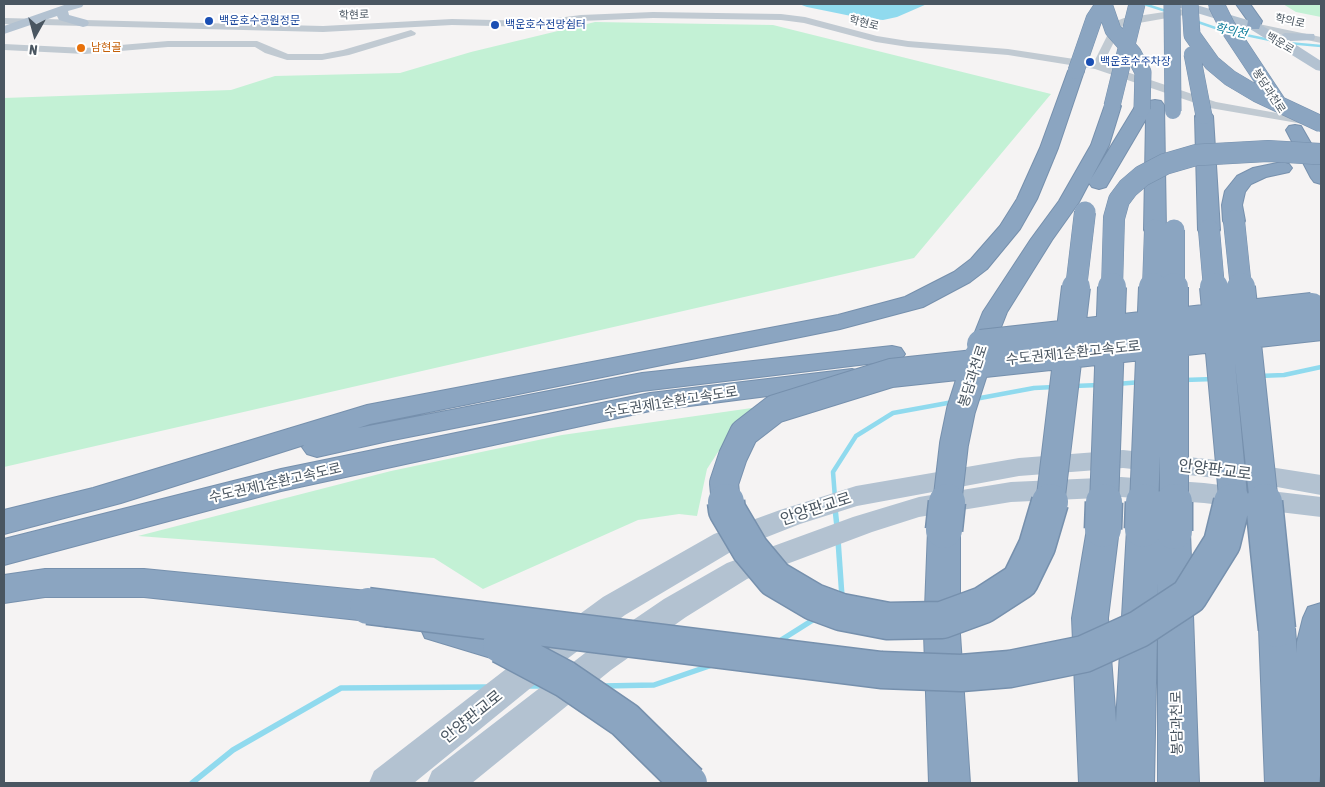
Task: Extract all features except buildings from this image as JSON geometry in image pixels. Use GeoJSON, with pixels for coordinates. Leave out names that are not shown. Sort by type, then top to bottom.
{"type":"FeatureCollection","features":[{"type":"Feature","properties":{"kind":"highway"},"geometry":{"type":"LineString","coordinates":[[103,496],[367,415],[840,322],[914,302],[942,289],[979,264],[1010,228],[1027,199],[1045,157],[1094,19],[1104,4]]}},
{"type":"Feature","properties":{"kind":"highway"},"geometry":{"type":"LineString","coordinates":[[890,373],[775,409],[744,433],[733,456],[724,483],[727,510],[750,549],[775,578],[814,602],[841,612],[888,621],[942,620],[983,605],[1020,581],[1040,538],[1049,511],[1085,212],[1104,172],[1130,133],[1157,108],[1133,52],[1113,30],[1104,4]]}},
{"type":"Feature","properties":{"kind":"highway","name":"봉담과천로"},"geometry":{"type":"LineString","coordinates":[[950,783],[942,634],[944,530],[954,444],[961,410],[995,312],[1042,239],[1069,202],[1100,145],[1112,106],[1137,4]]}},
{"type":"Feature","properties":{"kind":"highway","name":"봉담과천로"},"geometry":{"type":"LineString","coordinates":[[1216,4],[1227,26],[1295,130],[1321,178]]}},
{"type":"Feature","properties":{"kind":"highway"},"geometry":{"type":"LineString","coordinates":[[1243,4],[1255,21],[1254,26]]}},
{"type":"Feature","properties":{"kind":"highway","name":"봉담과천로"},"geometry":{"type":"LineString","coordinates":[[1174,181],[1157,108],[1179,7]]}},
{"type":"Feature","properties":{"kind":"highway"},"geometry":{"type":"LineString","coordinates":[[1179,7],[1192,35],[1212,64],[1230,78],[1257,94],[1321,124]]}},
{"type":"Feature","properties":{"kind":"highway"},"geometry":{"type":"LineString","coordinates":[[1157,41],[1179,7]]}},
{"type":"Feature","properties":{"kind":"highway"},"geometry":{"type":"LineString","coordinates":[[1192,35],[1192,54],[1221,225],[1277,629],[1285,783]]}},
{"type":"Feature","properties":{"kind":"highway","name":"봉담과천로"},"geometry":{"type":"LineString","coordinates":[[1133,783],[1158,530],[1168,224],[1157,108],[1156,68]]}},
{"type":"Feature","properties":{"kind":"highway"},"geometry":{"type":"LineString","coordinates":[[1100,783],[1090,618],[1103,528],[1114,218],[1120,200],[1128,188],[1142,176],[1165,164],[1196,156],[1268,151],[1321,154]]}},
{"type":"Feature","properties":{"kind":"highway"},"geometry":{"type":"LineString","coordinates":[[4,589],[45,583],[144,583],[368,606],[881,670],[961,673],[1010,669],[1084,654],[1139,630],[1189,596],[1222,543],[1233,496],[1221,225],[1232,205],[1235,191],[1244,180],[1260,172],[1282,168],[1321,169]]}},
{"type":"Feature","properties":{"kind":"highway","name":"수도권제1순환고속도로"},"geometry":{"type":"LineString","coordinates":[[4,522],[103,496],[388,431],[646,392],[1319,311]]}},
{"type":"Feature","properties":{"kind":"highway","name":"수도권제1순환고속도로"},"geometry":{"type":"LineString","coordinates":[[4,552],[281,480],[646,392],[890,373],[1319,311]]}},
{"type":"Feature","properties":{"kind":"highway","name":"봉담과천로"},"geometry":{"type":"LineString","coordinates":[[1158,530],[1178,783]]}},
{"type":"Feature","properties":{"kind":"highway"},"geometry":{"type":"LineString","coordinates":[[368,606],[501,645],[565,679],[625,720],[689,783]]}},
{"type":"Feature","properties":{"kind":"highway"},"geometry":{"type":"LineString","coordinates":[[1298,783],[1314,700],[1318,630]]}},
{"type":"Feature","properties":{"kind":"main road"},"geometry":{"type":"LineString","coordinates":[[4,30],[78,4]]}},
{"type":"Feature","properties":{"kind":"main road","name":"백운로"},"geometry":{"type":"LineString","coordinates":[[1179,7],[1254,26],[1280,40],[1300,55],[1321,67]]}},
{"type":"Feature","properties":{"kind":"main road"},"geometry":{"type":"LineString","coordinates":[[62,9],[63,17],[83,23]]}},
{"type":"Feature","properties":{"kind":"main road"},"geometry":{"type":"LineString","coordinates":[[1280,40],[1291,36],[1315,38]]}},
{"type":"Feature","properties":{"kind":"main road","name":"안양판교로"},"geometry":{"type":"LineString","coordinates":[[387,783],[543,659],[614,606],[724,542],[790,517],[856,496],[1019,467],[1123,459],[1244,472],[1321,485]]}},
{"type":"Feature","properties":{"kind":"main road","name":"안양판교로"},"geometry":{"type":"LineString","coordinates":[[445,783],[588,669],[675,608],[737,571],[863,524],[919,507],[1011,492],[1121,487],[1204,493],[1321,507]]}},
{"type":"Feature","properties":{"kind":"street"},"geometry":{"type":"LineString","coordinates":[[1098,66],[1118,24],[1179,7]]}},
{"type":"Feature","properties":{"kind":"street","name":"학현로"},"geometry":{"type":"LineString","coordinates":[[4,21],[30,20],[83,23],[331,28],[488,22],[534,24],[581,18],[652,15],[781,17],[805,20],[876,39],[908,44],[978,48],[1098,66],[1214,105],[1321,124]]}},
{"type":"Feature","properties":{"kind":"street"},"geometry":{"type":"LineString","coordinates":[[4,47],[84,51],[168,44],[257,44],[269,51],[287,57],[322,57],[345,53],[418,30],[480,26],[488,22]]}},
{"type":"Feature","properties":{"kind":"street"},"geometry":{"type":"LineString","coordinates":[[219,43],[239,26]]}},
{"type":"Feature","properties":{"kind":"street","name":"학의로"},"geometry":{"type":"LineString","coordinates":[[1254,26],[1315,38]]}},
{"type":"Feature","properties":{"kind":"green space"},"geometry":{"type":"Polygon","coordinates":[[[1283,4],[1321,4],[1321,17],[1296,12],[1283,4]]]}},
{"type":"Feature","properties":{"kind":"green space"},"geometry":{"type":"Polygon","coordinates":[[[595,22],[773,25],[1051,94],[914,258],[4,467],[4,98],[231,90],[275,76],[400,73],[471,52],[595,22]]]}},
{"type":"Feature","properties":{"kind":"green space"},"geometry":{"type":"Polygon","coordinates":[[[773,405],[739,428],[718,452],[707,469],[697,516],[679,514],[638,520],[483,589],[434,558],[138,536],[391,471],[562,435],[773,405]]]}},
{"type":"Feature","properties":{"kind":"water"},"geometry":{"type":"Polygon","coordinates":[[[799,4],[927,4],[897,17],[883,20],[861,18],[799,4]]]}},
{"type":"Feature","properties":{"kind":"waterway","name":"학의천"},"geometry":{"type":"LineString","coordinates":[[1144,4],[1169,12]]}},
{"type":"Feature","properties":{"kind":"waterway","name":"학의천"},"geometry":{"type":"LineString","coordinates":[[1195,21],[1224,31]]}},
{"type":"Feature","properties":{"kind":"waterway","name":"학의천"},"geometry":{"type":"LineString","coordinates":[[1236,33],[1270,40]]}},
{"type":"Feature","properties":{"kind":"waterway","name":"학의천"},"geometry":{"type":"LineString","coordinates":[[1288,43],[1321,46]]}},
{"type":"Feature","properties":{"kind":"waterway"},"geometry":{"type":"LineString","coordinates":[[1259,376],[1284,375],[1321,367]]}},
{"type":"Feature","properties":{"kind":"waterway"},"geometry":{"type":"LineString","coordinates":[[1184,380],[1214,379]]}},
{"type":"Feature","properties":{"kind":"waterway"},"geometry":{"type":"LineString","coordinates":[[1117,384],[1141,382]]}},
{"type":"Feature","properties":{"kind":"waterway"},"geometry":{"type":"LineString","coordinates":[[1074,386],[1099,385]]}},
{"type":"Feature","properties":{"kind":"waterway"},"geometry":{"type":"LineString","coordinates":[[975,399],[1034,388],[1054,387]]}},
{"type":"Feature","properties":{"kind":"waterway"},"geometry":{"type":"LineString","coordinates":[[835,498],[833,472],[856,436],[893,413],[953,402]]}},
{"type":"Feature","properties":{"kind":"waterway"},"geometry":{"type":"LineString","coordinates":[[835,508],[837,527]]}},
{"type":"Feature","properties":{"kind":"waterway"},"geometry":{"type":"LineString","coordinates":[[838,540],[842,597]]}},
{"type":"Feature","properties":{"kind":"waterway"},"geometry":{"type":"LineString","coordinates":[[778,642],[816,618]]}},
{"type":"Feature","properties":{"kind":"waterway"},"geometry":{"type":"LineString","coordinates":[[603,686],[654,685],[712,665]]}},
{"type":"Feature","properties":{"kind":"waterway"},"geometry":{"type":"LineString","coordinates":[[528,686],[545,686]]}},
{"type":"Feature","properties":{"kind":"waterway"},"geometry":{"type":"LineString","coordinates":[[192,783],[233,750],[341,688],[487,687]]}},
{"type":"Feature","properties":{"kind":"place","name":"백운호수공원정문"},"geometry":{"type":"Point","coordinates":[209,21]}},
{"type":"Feature","properties":{"kind":"place","name":"백운호수전망쉼터"},"geometry":{"type":"Point","coordinates":[495,25]}},
{"type":"Feature","properties":{"kind":"place","name":"남현골"},"geometry":{"type":"Point","coordinates":[81,48]}},
{"type":"Feature","properties":{"kind":"place","name":"백운호수주차장"},"geometry":{"type":"Point","coordinates":[1090,62]}}]}
